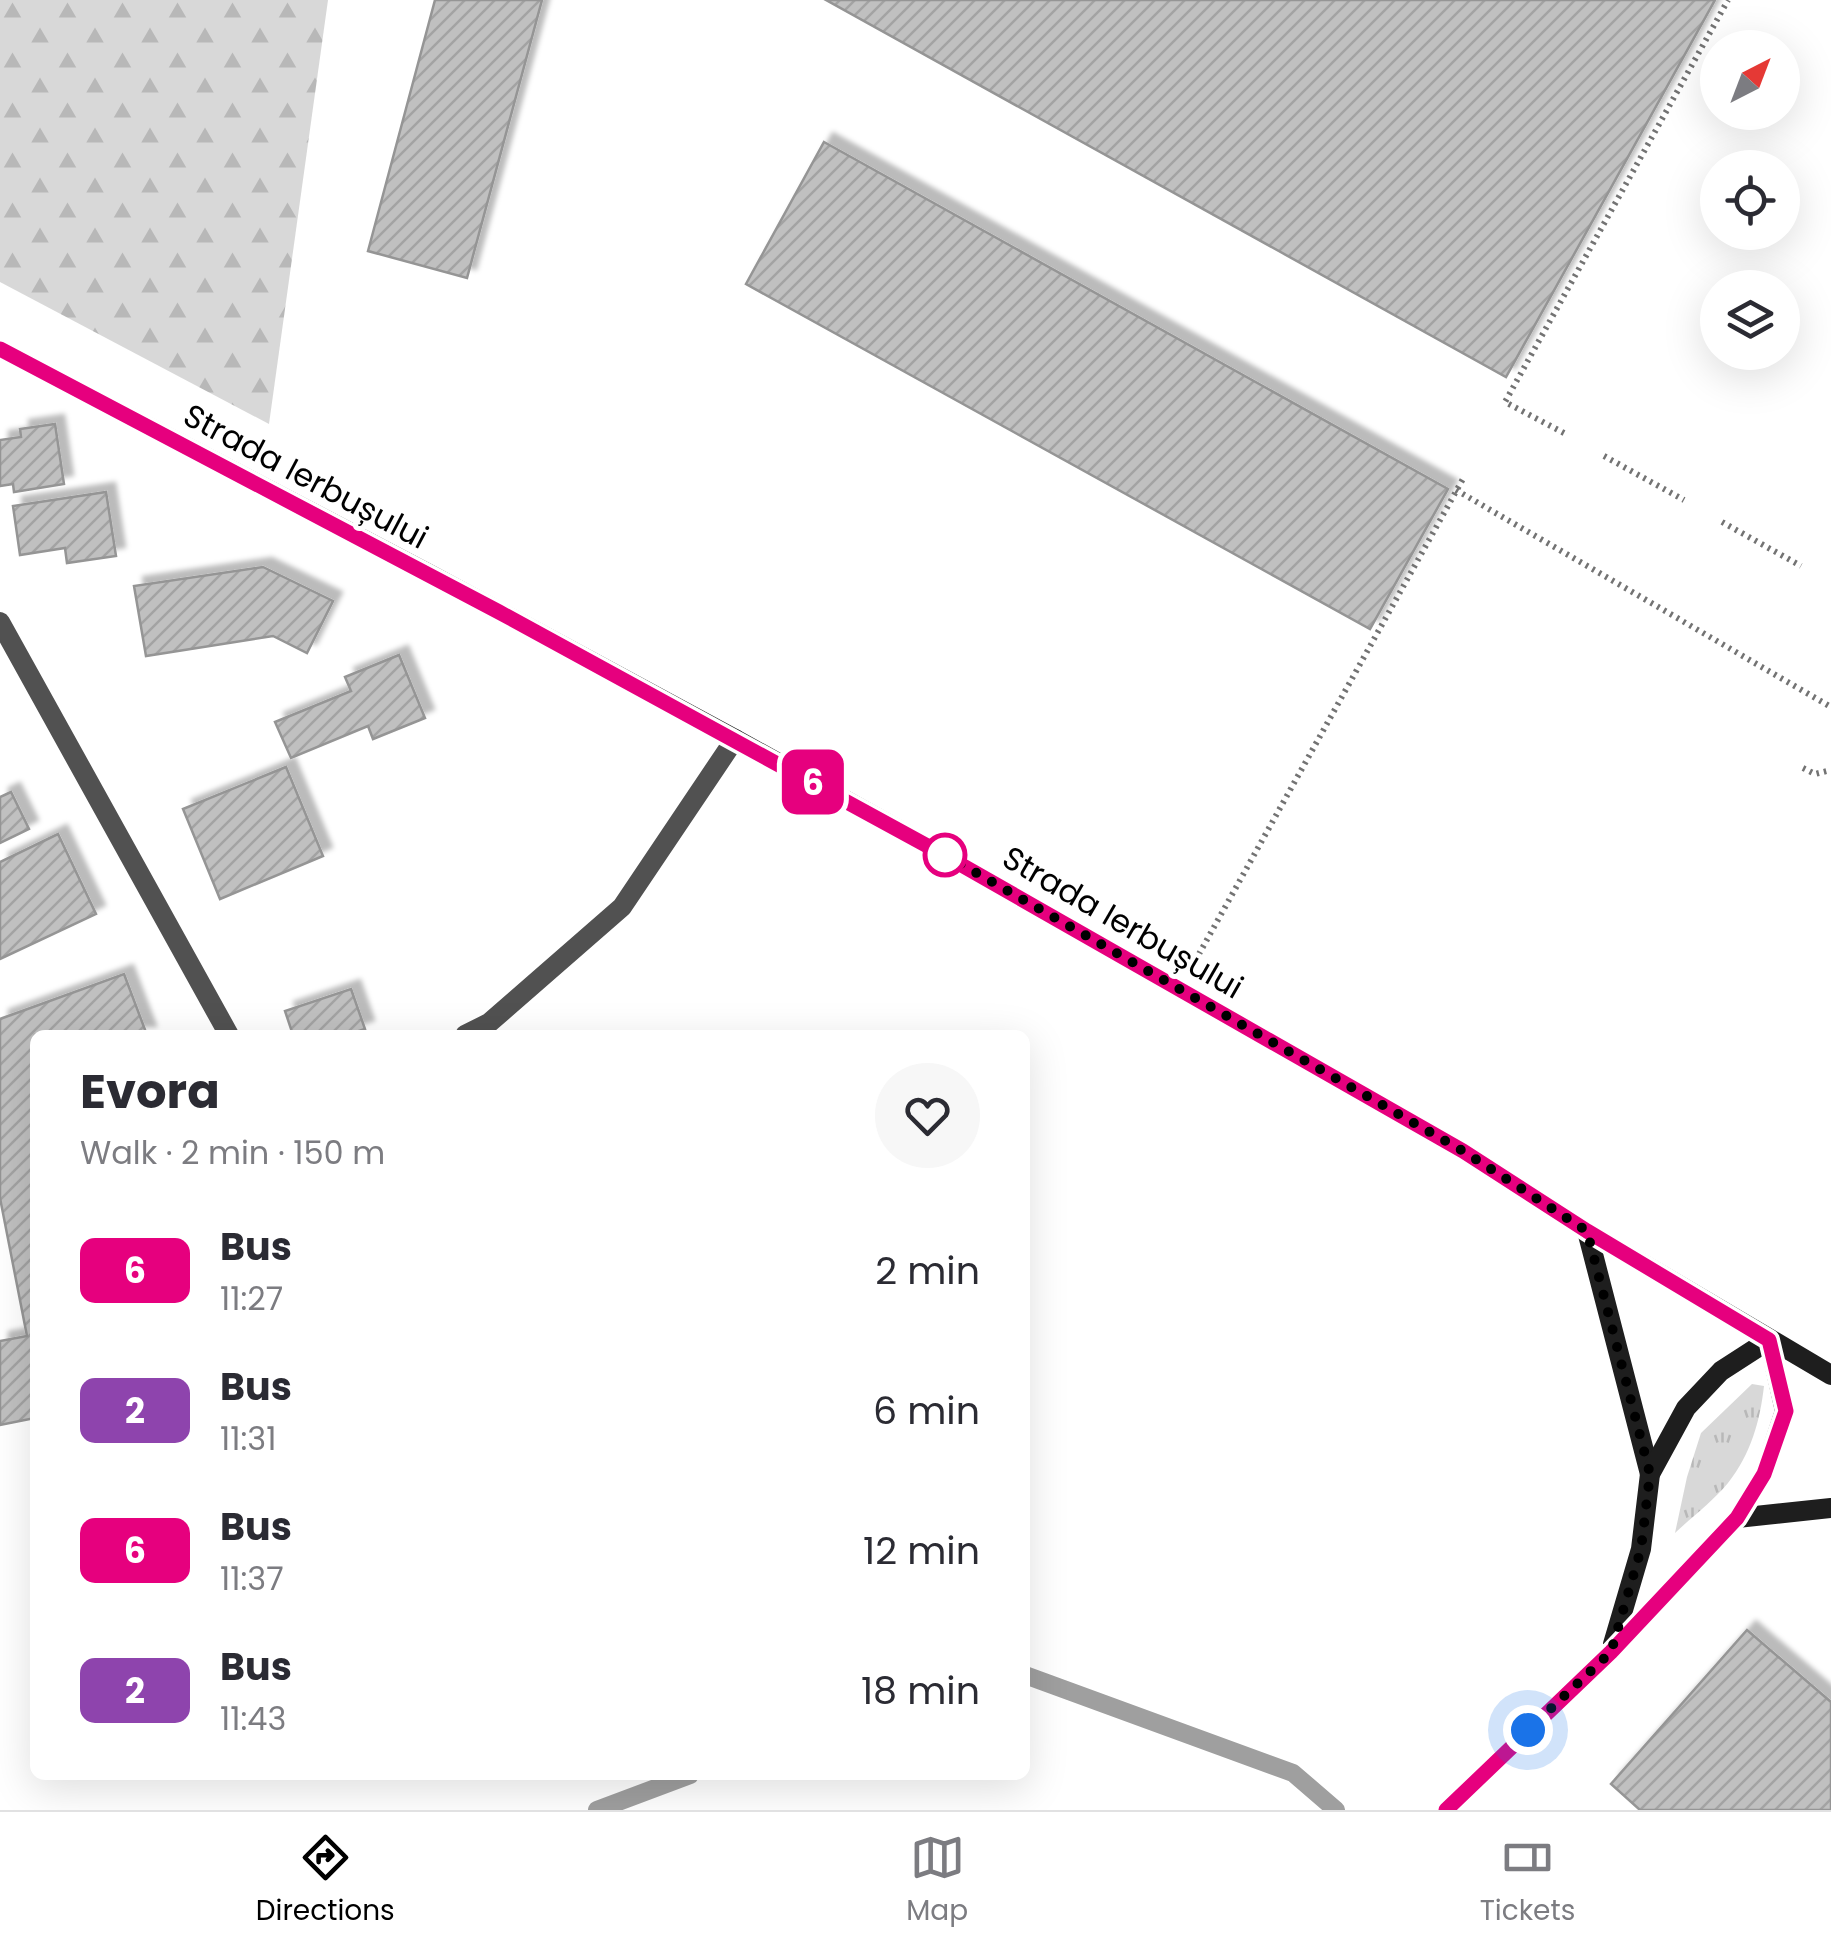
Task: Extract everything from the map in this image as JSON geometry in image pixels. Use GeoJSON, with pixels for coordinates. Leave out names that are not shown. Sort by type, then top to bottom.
{"type":"FeatureCollection","features":[{"type":"Feature","properties":{"kind":"main road","name":"Strada Ierbușului"},"geometry":{"type":"LineString","coordinates":[[0,349],[448,584],[944,855],[1446,1141],[1587,1231],[1831,1375]]}},
{"type":"Feature","properties":{"kind":"main road"},"geometry":{"type":"LineString","coordinates":[[1587,1231],[1650,1474],[1641,1549],[1611,1652]]}},
{"type":"Feature","properties":{"kind":"main road"},"geometry":{"type":"LineString","coordinates":[[1446,1810],[1611,1652],[1737,1518],[1764,1474],[1786,1411],[1769,1340],[1721,1371],[1686,1408],[1650,1474]]}},
{"type":"Feature","properties":{"kind":"main road"},"geometry":{"type":"LineString","coordinates":[[1737,1518],[1831,1508]]}},
{"type":"Feature","properties":{"kind":"lane"},"geometry":{"type":"LineString","coordinates":[[0,622],[226,1030]]}},
{"type":"Feature","properties":{"kind":"lane"},"geometry":{"type":"LineString","coordinates":[[475,1030],[489,1023],[622,907],[735,739]]}},
{"type":"Feature","properties":{"kind":"path"},"geometry":{"type":"LineString","coordinates":[[1564,433],[1505,402],[1728,0]]}},
{"type":"Feature","properties":{"kind":"path"},"geometry":{"type":"LineString","coordinates":[[1604,456],[1684,500]]}},
{"type":"Feature","properties":{"kind":"path"},"geometry":{"type":"LineString","coordinates":[[1199,954],[1464,477]]}},
{"type":"Feature","properties":{"kind":"path"},"geometry":{"type":"LineString","coordinates":[[1456,490],[1831,707]]}},
{"type":"Feature","properties":{"kind":"path"},"geometry":{"type":"LineString","coordinates":[[1722,522],[1800,566]]}},
{"type":"Feature","properties":{"kind":"path"},"geometry":{"type":"LineString","coordinates":[[1803,768],[1815,774],[1831,770]]}},
{"type":"Feature","properties":{"kind":"green space"},"geometry":{"type":"Polygon","coordinates":[[[0,0],[328,0],[269,424],[0,282],[0,0]]]}},
{"type":"Feature","properties":{"kind":"green space"},"geometry":{"type":"Polygon","coordinates":[[[1752,1384],[1764,1386],[1757,1424],[1743,1461],[1722,1490],[1675,1533],[1701,1433],[1752,1384]]]}},
{"type":"Feature","properties":{"kind":"building"},"geometry":{"type":"Polygon","coordinates":[[[435,0],[542,0],[467,278],[368,251],[435,0]]]}},
{"type":"Feature","properties":{"kind":"building"},"geometry":{"type":"Polygon","coordinates":[[[826,0],[1715,0],[1506,377],[826,0]]]}},
{"type":"Feature","properties":{"kind":"building"},"geometry":{"type":"Polygon","coordinates":[[[824,142],[1448,489],[1370,629],[746,284],[824,142]]]}},
{"type":"Feature","properties":{"kind":"building"},"geometry":{"type":"Polygon","coordinates":[[[55,424],[64,484],[14,492],[13,484],[0,486],[0,440],[21,437],[20,429],[55,424]]]}},
{"type":"Feature","properties":{"kind":"building"},"geometry":{"type":"Polygon","coordinates":[[[106,492],[116,556],[67,563],[65,548],[20,555],[13,506],[106,492]]]}},
{"type":"Feature","properties":{"kind":"building"},"geometry":{"type":"Polygon","coordinates":[[[263,567],[333,601],[307,653],[273,636],[146,656],[134,586],[263,567]]]}},
{"type":"Feature","properties":{"kind":"building"},"geometry":{"type":"Polygon","coordinates":[[[399,655],[425,718],[373,739],[368,726],[291,758],[275,722],[351,691],[345,677],[399,655]]]}},
{"type":"Feature","properties":{"kind":"building"},"geometry":{"type":"Polygon","coordinates":[[[286,767],[323,856],[220,899],[183,809],[286,767]]]}},
{"type":"Feature","properties":{"kind":"building"},"geometry":{"type":"Polygon","coordinates":[[[11,792],[29,829],[0,843],[0,797],[11,792]]]}},
{"type":"Feature","properties":{"kind":"building"},"geometry":{"type":"Polygon","coordinates":[[[58,834],[96,914],[0,959],[0,862],[58,834]]]}},
{"type":"Feature","properties":{"kind":"building"},"geometry":{"type":"Polygon","coordinates":[[[124,974],[145,1030],[30,1030],[30,1419],[0,1425],[0,1341],[27,1336],[0,1198],[0,1019],[124,974]]]}},
{"type":"Feature","properties":{"kind":"building"},"geometry":{"type":"Polygon","coordinates":[[[351,989],[365,1029],[291,1030],[285,1011],[351,989]]]}},
{"type":"Feature","properties":{"kind":"building"},"geometry":{"type":"Polygon","coordinates":[[[1747,1630],[1831,1702],[1831,1810],[1640,1810],[1611,1784],[1747,1630]]]}},
{"type":"Feature","properties":{"kind":"waterway"},"geometry":{"type":"LineString","coordinates":[[1030,1677],[1293,1773],[1336,1810]]}},
{"type":"Feature","properties":{"kind":"waterway"},"geometry":{"type":"LineString","coordinates":[[597,1810],[677,1780]]}},
{"type":"Feature","properties":{"kind":"bus line","name":"6"},"geometry":{"type":"LineString","coordinates":[[0,349],[499,612],[944,855],[1463,1151],[1769,1340],[1786,1411],[1764,1474],[1737,1518],[1611,1652],[1446,1810]]}},
{"type":"Feature","properties":{"kind":"route"},"geometry":{"type":"LineString","coordinates":[[945,855],[1463,1151],[1587,1231],[1650,1474],[1641,1549],[1611,1652],[1528,1730]]}}]}
